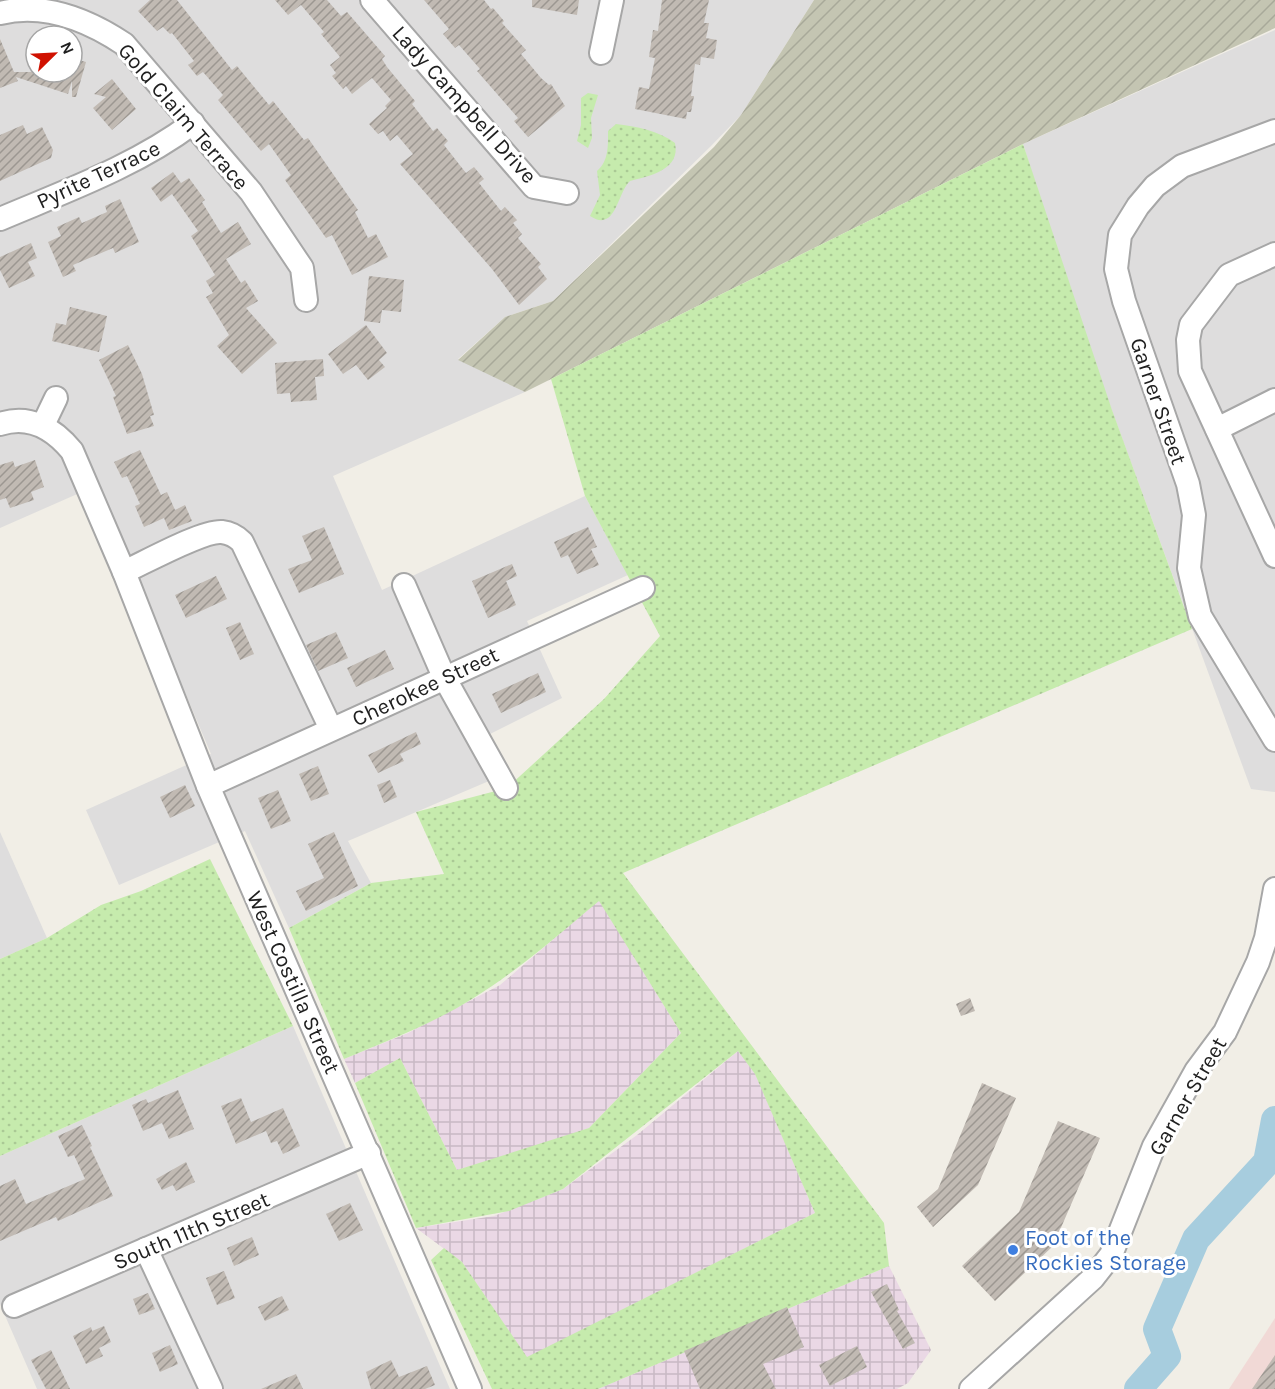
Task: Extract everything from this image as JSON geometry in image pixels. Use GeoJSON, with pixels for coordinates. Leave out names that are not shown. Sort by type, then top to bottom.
{"type":"FeatureCollection","features":[{"type":"Feature","properties":{"kind":"street","name":"Lady Campbell Drive"},"geometry":{"type":"LineString","coordinates":[[372,0],[534,187],[567,193]]}},
{"type":"Feature","properties":{"kind":"street"},"geometry":{"type":"LineString","coordinates":[[601,53],[612,0]]}},
{"type":"Feature","properties":{"kind":"street","name":"Gold Claim Terrace"},"geometry":{"type":"LineString","coordinates":[[0,13],[12,10],[41,11],[71,16],[98,26],[124,44],[251,192],[302,268],[306,300]]}},
{"type":"Feature","properties":{"kind":"street","name":"Pyrite Terrace"},"geometry":{"type":"LineString","coordinates":[[0,219],[138,158],[163,145],[192,123]]}},
{"type":"Feature","properties":{"kind":"street","name":"Garner Street"},"geometry":{"type":"LineString","coordinates":[[1275,131],[1182,166],[1155,186],[1138,206],[1120,235],[1116,269],[1124,301],[1188,484],[1194,515],[1189,567],[1200,616],[1275,740]]}},
{"type":"Feature","properties":{"kind":"street"},"geometry":{"type":"LineString","coordinates":[[1275,254],[1229,275],[1191,325],[1188,340],[1190,371],[1269,530],[1275,556]]}},
{"type":"Feature","properties":{"kind":"street"},"geometry":{"type":"LineString","coordinates":[[0,423],[22,420],[43,425],[56,398]]}},
{"type":"Feature","properties":{"kind":"street"},"geometry":{"type":"LineString","coordinates":[[1217,429],[1275,400]]}},
{"type":"Feature","properties":{"kind":"street","name":"West Costilla Street"},"geometry":{"type":"LineString","coordinates":[[43,425],[59,435],[72,451],[124,572],[208,786],[470,1389]]}},
{"type":"Feature","properties":{"kind":"street"},"geometry":{"type":"LineString","coordinates":[[124,572],[202,536],[219,531],[233,534],[242,542],[331,729]]}},
{"type":"Feature","properties":{"kind":"street"},"geometry":{"type":"LineString","coordinates":[[404,585],[444,677],[507,788]]}},
{"type":"Feature","properties":{"kind":"street","name":"Cherokee Street"},"geometry":{"type":"LineString","coordinates":[[208,786],[643,588]]}},
{"type":"Feature","properties":{"kind":"street","name":"Garner Street"},"geometry":{"type":"LineString","coordinates":[[971,1389],[1093,1278],[1111,1255],[1154,1146],[1196,1071],[1225,1032],[1254,972],[1266,939],[1275,889]]}},
{"type":"Feature","properties":{"kind":"street","name":"South 11th Street"},"geometry":{"type":"LineString","coordinates":[[14,1306],[369,1153]]}},
{"type":"Feature","properties":{"kind":"street"},"geometry":{"type":"LineString","coordinates":[[146,1249],[211,1389]]}},
{"type":"Feature","properties":{"kind":"shaded area"},"geometry":{"type":"Polygon","coordinates":[[[0,0],[814,0],[741,115],[711,146],[553,301],[505,317],[458,359],[525,392],[333,476],[382,590],[585,496],[628,575],[527,621],[562,698],[474,742],[489,781],[348,841],[371,883],[289,928],[245,831],[119,885],[86,810],[211,754],[129,560],[100,484],[0,528],[0,0]]]}},
{"type":"Feature","properties":{"kind":"shaded area"},"geometry":{"type":"Polygon","coordinates":[[[814,0],[1275,0],[1275,28],[1023,144],[525,392],[458,360],[505,317],[553,301],[714,147],[741,115],[814,0]]]}},
{"type":"Feature","properties":{"kind":"shaded area"},"geometry":{"type":"Polygon","coordinates":[[[1275,30],[1275,792],[1251,789],[1075,310],[1023,144],[1275,30]]]}},
{"type":"Feature","properties":{"kind":"shaded area"},"geometry":{"type":"Polygon","coordinates":[[[0,832],[47,938],[0,959],[0,832]]]}},
{"type":"Feature","properties":{"kind":"shaded area"},"geometry":{"type":"Polygon","coordinates":[[[599,900],[681,1033],[589,1128],[557,1144],[457,1170],[400,1058],[355,1083],[344,1059],[408,1033],[500,985],[599,900]]]}},
{"type":"Feature","properties":{"kind":"shaded area"},"geometry":{"type":"Polygon","coordinates":[[[293,1026],[450,1389],[37,1389],[0,1304],[0,1156],[293,1026]]]}},
{"type":"Feature","properties":{"kind":"shaded area"},"geometry":{"type":"Polygon","coordinates":[[[738,1051],[755,1073],[815,1213],[527,1358],[462,1262],[416,1228],[494,1216],[563,1189],[637,1135],[738,1051]]]}},
{"type":"Feature","properties":{"kind":"shaded area"},"geometry":{"type":"Polygon","coordinates":[[[889,1266],[931,1350],[908,1383],[897,1389],[598,1389],[889,1266]]]}},
{"type":"Feature","properties":{"kind":"shaded area"},"geometry":{"type":"Polygon","coordinates":[[[1275,1318],[1275,1389],[1229,1389],[1275,1318]]]}},
{"type":"Feature","properties":{"kind":"green space"},"geometry":{"type":"Polygon","coordinates":[[[588,93],[598,95],[591,118],[592,138],[588,148],[577,141],[581,125],[581,98],[588,93]]]}},
{"type":"Feature","properties":{"kind":"green space"},"geometry":{"type":"Polygon","coordinates":[[[616,124],[662,135],[675,143],[676,152],[673,160],[662,170],[630,181],[611,216],[599,220],[590,216],[600,195],[597,171],[606,158],[608,131],[616,124]]]}},
{"type":"Feature","properties":{"kind":"green space"},"geometry":{"type":"Polygon","coordinates":[[[1023,144],[1112,410],[1192,629],[623,873],[884,1223],[889,1266],[598,1389],[492,1389],[431,1260],[444,1248],[462,1262],[527,1357],[815,1213],[755,1074],[738,1051],[563,1189],[509,1211],[416,1228],[355,1083],[400,1058],[457,1170],[589,1128],[681,1033],[599,901],[522,965],[472,999],[393,1039],[344,1059],[289,928],[371,883],[444,874],[416,812],[507,788],[604,699],[660,636],[585,496],[551,379],[1023,144]]]}},
{"type":"Feature","properties":{"kind":"green space"},"geometry":{"type":"Polygon","coordinates":[[[210,859],[293,1026],[0,1156],[0,959],[47,938],[101,905],[141,891],[210,859]]]}},
{"type":"Feature","properties":{"kind":"building"},"geometry":{"type":"Polygon","coordinates":[[[150,0],[177,0],[232,70],[237,66],[269,105],[273,101],[304,140],[308,138],[358,210],[355,212],[368,238],[376,234],[388,257],[352,275],[332,235],[326,238],[285,180],[291,175],[269,144],[261,151],[218,100],[223,95],[203,72],[197,76],[188,65],[194,61],[172,33],[170,34],[163,27],[157,31],[138,11],[150,0]]]}},
{"type":"Feature","properties":{"kind":"building"},"geometry":{"type":"Polygon","coordinates":[[[275,0],[327,0],[341,16],[347,12],[385,56],[382,59],[387,67],[415,101],[412,104],[433,131],[437,128],[448,141],[444,145],[466,173],[474,167],[484,179],[479,183],[501,211],[505,207],[517,220],[513,223],[522,234],[518,238],[541,264],[538,267],[547,279],[519,305],[492,269],[400,164],[413,154],[397,135],[390,141],[383,131],[378,134],[369,124],[387,108],[385,106],[391,100],[372,78],[352,94],[346,86],[343,89],[332,76],[336,73],[330,65],[340,57],[321,34],[324,32],[301,5],[288,15],[275,0]]]}},
{"type":"Feature","properties":{"kind":"building"},"geometry":{"type":"Polygon","coordinates":[[[424,0],[484,0],[504,21],[502,23],[526,50],[521,54],[541,78],[549,85],[551,84],[565,106],[528,137],[514,121],[518,118],[477,71],[480,69],[459,45],[455,48],[443,34],[449,29],[424,0]]]}},
{"type":"Feature","properties":{"kind":"building"},"geometry":{"type":"Polygon","coordinates":[[[532,0],[579,0],[577,15],[532,7],[532,0]]]}},
{"type":"Feature","properties":{"kind":"building"},"geometry":{"type":"Polygon","coordinates":[[[662,0],[709,0],[704,23],[709,23],[706,38],[717,40],[714,59],[701,57],[700,65],[695,64],[691,96],[694,96],[691,112],[687,112],[686,119],[635,109],[639,87],[649,89],[655,58],[649,57],[653,30],[658,31],[662,0]]]}},
{"type":"Feature","properties":{"kind":"building"},"geometry":{"type":"Polygon","coordinates":[[[0,39],[14,72],[24,72],[24,80],[16,77],[18,81],[0,88],[0,39]]]}},
{"type":"Feature","properties":{"kind":"building"},"geometry":{"type":"Polygon","coordinates":[[[112,79],[136,109],[112,130],[93,108],[106,97],[94,94],[112,79]]]}},
{"type":"Feature","properties":{"kind":"building"},"geometry":{"type":"Polygon","coordinates":[[[37,84],[71,84],[68,94],[37,84]]]}},
{"type":"Feature","properties":{"kind":"building"},"geometry":{"type":"Polygon","coordinates":[[[72,84],[80,84],[76,97],[72,97],[72,84]]]}},
{"type":"Feature","properties":{"kind":"building"},"geometry":{"type":"Polygon","coordinates":[[[23,125],[27,134],[42,127],[53,150],[51,158],[0,181],[0,135],[23,125]]]}},
{"type":"Feature","properties":{"kind":"building"},"geometry":{"type":"Polygon","coordinates":[[[173,172],[181,183],[189,178],[205,200],[202,202],[221,233],[238,222],[251,244],[226,259],[241,283],[245,280],[258,301],[246,308],[277,343],[242,374],[217,346],[229,335],[206,297],[213,293],[206,281],[215,275],[191,236],[198,231],[172,194],[161,202],[151,188],[173,172]]]}},
{"type":"Feature","properties":{"kind":"building"},"geometry":{"type":"Polygon","coordinates":[[[120,199],[139,242],[115,253],[113,248],[73,265],[76,271],[63,277],[48,242],[61,236],[57,227],[79,217],[82,223],[107,212],[105,206],[120,199]]]}},
{"type":"Feature","properties":{"kind":"building"},"geometry":{"type":"Polygon","coordinates":[[[31,243],[37,258],[28,262],[35,276],[9,288],[0,270],[0,257],[31,243]]]}},
{"type":"Feature","properties":{"kind":"building"},"geometry":{"type":"Polygon","coordinates":[[[369,276],[404,280],[401,312],[382,310],[380,323],[364,321],[369,276]]]}},
{"type":"Feature","properties":{"kind":"building"},"geometry":{"type":"Polygon","coordinates":[[[70,307],[107,316],[99,352],[52,341],[56,323],[66,325],[70,307]]]}},
{"type":"Feature","properties":{"kind":"building"},"geometry":{"type":"Polygon","coordinates":[[[366,325],[387,353],[379,360],[385,367],[368,380],[356,365],[343,374],[328,354],[366,325]]]}},
{"type":"Feature","properties":{"kind":"building"},"geometry":{"type":"Polygon","coordinates":[[[128,345],[142,374],[154,415],[150,416],[154,426],[127,434],[113,397],[116,396],[99,360],[128,345]]]}},
{"type":"Feature","properties":{"kind":"building"},"geometry":{"type":"Polygon","coordinates":[[[323,359],[324,376],[315,377],[317,400],[291,402],[290,393],[277,394],[275,363],[323,359]]]}},
{"type":"Feature","properties":{"kind":"building"},"geometry":{"type":"Polygon","coordinates":[[[140,450],[161,495],[167,492],[175,510],[185,505],[192,521],[169,530],[164,518],[144,527],[135,506],[140,504],[127,476],[122,478],[114,462],[140,450]]]}},
{"type":"Feature","properties":{"kind":"building"},"geometry":{"type":"Polygon","coordinates":[[[35,460],[44,487],[31,492],[34,500],[10,508],[6,498],[0,500],[0,465],[13,461],[15,467],[35,460]]]}},
{"type":"Feature","properties":{"kind":"building"},"geometry":{"type":"Polygon","coordinates":[[[324,527],[344,574],[299,593],[288,569],[312,560],[302,536],[324,527]]]}},
{"type":"Feature","properties":{"kind":"building"},"geometry":{"type":"Polygon","coordinates":[[[588,527],[597,547],[591,549],[599,565],[577,574],[568,555],[561,558],[554,542],[588,527]]]}},
{"type":"Feature","properties":{"kind":"building"},"geometry":{"type":"Polygon","coordinates":[[[512,564],[517,576],[506,581],[516,605],[488,618],[472,581],[512,564]]]}},
{"type":"Feature","properties":{"kind":"building"},"geometry":{"type":"Polygon","coordinates":[[[216,576],[227,599],[186,618],[175,595],[216,576]]]}},
{"type":"Feature","properties":{"kind":"building"},"geometry":{"type":"Polygon","coordinates":[[[240,622],[254,654],[240,660],[226,628],[240,622]]]}},
{"type":"Feature","properties":{"kind":"building"},"geometry":{"type":"Polygon","coordinates":[[[336,632],[348,658],[318,671],[306,645],[336,632]]]}},
{"type":"Feature","properties":{"kind":"building"},"geometry":{"type":"Polygon","coordinates":[[[385,650],[394,669],[356,687],[347,668],[385,650]]]}},
{"type":"Feature","properties":{"kind":"building"},"geometry":{"type":"Polygon","coordinates":[[[538,673],[546,692],[501,713],[492,694],[538,673]]]}},
{"type":"Feature","properties":{"kind":"building"},"geometry":{"type":"Polygon","coordinates":[[[416,732],[421,744],[400,754],[404,761],[378,773],[368,755],[416,732]]]}},
{"type":"Feature","properties":{"kind":"building"},"geometry":{"type":"Polygon","coordinates":[[[318,766],[329,794],[311,801],[299,774],[318,766]]]}},
{"type":"Feature","properties":{"kind":"building"},"geometry":{"type":"Polygon","coordinates":[[[390,780],[397,797],[384,803],[377,785],[390,780]]]}},
{"type":"Feature","properties":{"kind":"building"},"geometry":{"type":"Polygon","coordinates":[[[185,785],[195,806],[170,818],[160,797],[185,785]]]}},
{"type":"Feature","properties":{"kind":"building"},"geometry":{"type":"Polygon","coordinates":[[[278,790],[291,821],[271,829],[258,798],[278,790]]]}},
{"type":"Feature","properties":{"kind":"building"},"geometry":{"type":"Polygon","coordinates":[[[334,832],[358,886],[306,911],[296,891],[324,878],[308,844],[334,832]]]}},
{"type":"Feature","properties":{"kind":"building"},"geometry":{"type":"Polygon","coordinates":[[[970,998],[975,1011],[961,1016],[956,1004],[970,998]]]}},
{"type":"Feature","properties":{"kind":"building"},"geometry":{"type":"Polygon","coordinates":[[[982,1083],[1016,1098],[978,1185],[933,1227],[917,1207],[938,1189],[982,1083]]]}},
{"type":"Feature","properties":{"kind":"building"},"geometry":{"type":"Polygon","coordinates":[[[178,1090],[194,1129],[169,1139],[162,1123],[143,1131],[132,1105],[146,1099],[148,1103],[178,1090]]]}},
{"type":"Feature","properties":{"kind":"building"},"geometry":{"type":"Polygon","coordinates":[[[241,1098],[251,1122],[283,1108],[300,1146],[283,1154],[277,1141],[271,1143],[266,1131],[236,1144],[221,1106],[241,1098]]]}},
{"type":"Feature","properties":{"kind":"building"},"geometry":{"type":"Polygon","coordinates":[[[1058,1121],[1100,1138],[1053,1246],[995,1301],[962,1266],[1019,1212],[1058,1121]]]}},
{"type":"Feature","properties":{"kind":"building"},"geometry":{"type":"Polygon","coordinates":[[[82,1125],[113,1196],[58,1221],[56,1217],[0,1241],[0,1186],[15,1179],[26,1204],[85,1179],[74,1155],[68,1157],[58,1136],[82,1125]]]}},
{"type":"Feature","properties":{"kind":"building"},"geometry":{"type":"Polygon","coordinates":[[[186,1162],[195,1182],[176,1191],[173,1185],[162,1190],[156,1179],[186,1162]]]}},
{"type":"Feature","properties":{"kind":"building"},"geometry":{"type":"Polygon","coordinates":[[[350,1203],[363,1230],[339,1241],[326,1214],[350,1203]]]}},
{"type":"Feature","properties":{"kind":"building"},"geometry":{"type":"Polygon","coordinates":[[[252,1237],[259,1255],[234,1266],[227,1248],[252,1237]]]}},
{"type":"Feature","properties":{"kind":"building"},"geometry":{"type":"Polygon","coordinates":[[[224,1271],[235,1298],[217,1305],[206,1278],[224,1271]]]}},
{"type":"Feature","properties":{"kind":"building"},"geometry":{"type":"Polygon","coordinates":[[[887,1284],[899,1310],[897,1311],[915,1343],[903,1349],[871,1292],[887,1284]]]}},
{"type":"Feature","properties":{"kind":"building"},"geometry":{"type":"Polygon","coordinates":[[[148,1293],[155,1309],[139,1315],[133,1299],[148,1293]]]}},
{"type":"Feature","properties":{"kind":"building"},"geometry":{"type":"Polygon","coordinates":[[[282,1296],[289,1310],[265,1321],[258,1307],[282,1296]]]}},
{"type":"Feature","properties":{"kind":"building"},"geometry":{"type":"Polygon","coordinates":[[[787,1307],[804,1347],[763,1364],[776,1389],[700,1389],[684,1351],[787,1307]]]}},
{"type":"Feature","properties":{"kind":"building"},"geometry":{"type":"Polygon","coordinates":[[[104,1326],[111,1342],[99,1348],[103,1356],[86,1364],[73,1336],[91,1327],[92,1331],[104,1326]]]}},
{"type":"Feature","properties":{"kind":"building"},"geometry":{"type":"Polygon","coordinates":[[[170,1345],[178,1364],[160,1372],[152,1353],[170,1345]]]}},
{"type":"Feature","properties":{"kind":"building"},"geometry":{"type":"Polygon","coordinates":[[[857,1346],[867,1367],[830,1386],[819,1365],[857,1346]]]}},
{"type":"Feature","properties":{"kind":"building"},"geometry":{"type":"Polygon","coordinates":[[[51,1350],[70,1389],[46,1389],[31,1360],[51,1350]]]}},
{"type":"Feature","properties":{"kind":"building"},"geometry":{"type":"Polygon","coordinates":[[[1275,1355],[1275,1389],[1252,1389],[1275,1355]]]}},
{"type":"Feature","properties":{"kind":"building"},"geometry":{"type":"Polygon","coordinates":[[[391,1360],[399,1377],[427,1366],[435,1385],[425,1389],[371,1389],[366,1372],[391,1360]]]}},
{"type":"Feature","properties":{"kind":"building"},"geometry":{"type":"Polygon","coordinates":[[[296,1374],[303,1389],[261,1389],[296,1374]]]}},
{"type":"Feature","properties":{"kind":"waterway"},"geometry":{"type":"LineString","coordinates":[[1138,1389],[1167,1356],[1157,1329],[1196,1239],[1267,1162],[1275,1120]]}},
{"type":"Feature","properties":{"kind":"place","name":"Foot of the Rockies Storage"},"geometry":{"type":"Point","coordinates":[1013,1250]}}]}
